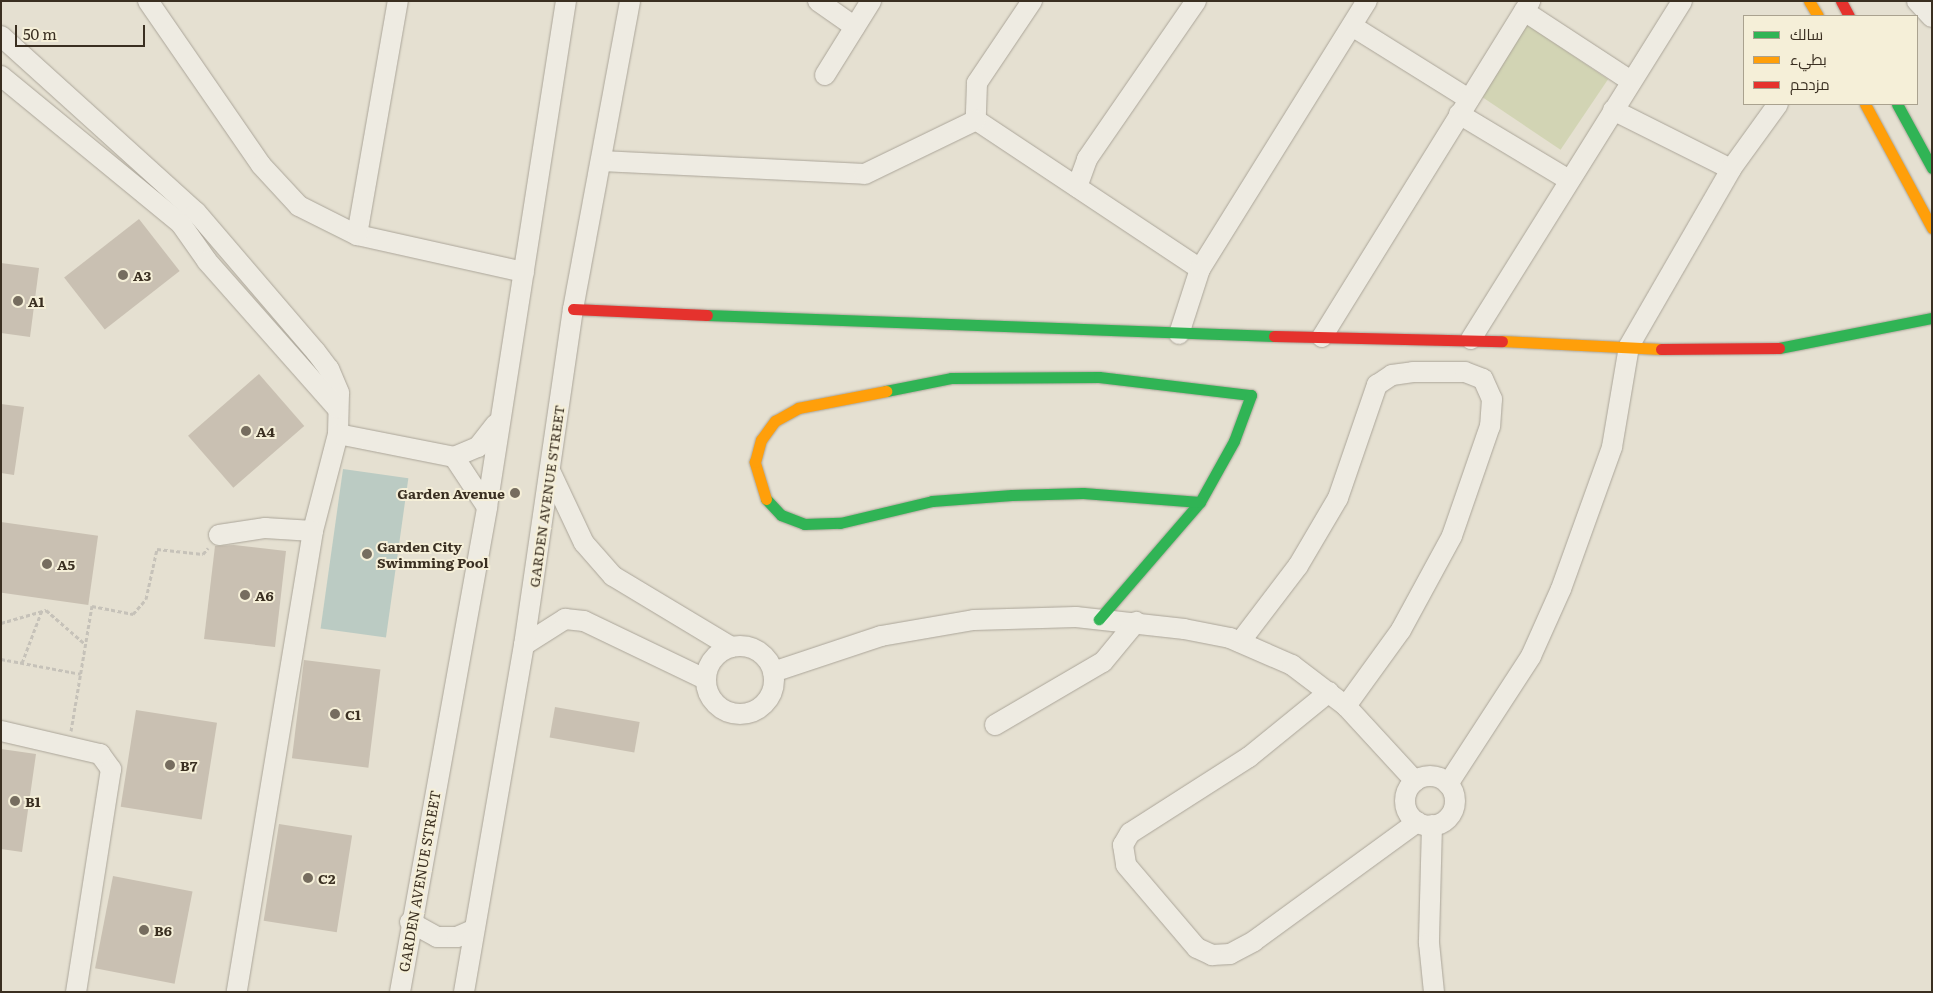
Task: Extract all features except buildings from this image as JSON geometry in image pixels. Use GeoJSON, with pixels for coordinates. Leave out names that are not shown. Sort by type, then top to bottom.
{"type":"FeatureCollection","features":[{"type":"Feature","properties":{"kind":"street"},"geometry":{"type":"LineString","coordinates":[[148,1],[272,180],[317,218],[357,235],[524,272]]}},
{"type":"Feature","properties":{"kind":"street"},"geometry":{"type":"LineString","coordinates":[[357,235],[398,1]]}},
{"type":"Feature","properties":{"kind":"street","name":"GARDEN AVENUE STREET"},"geometry":{"type":"LineString","coordinates":[[400,992],[410,922],[487,507],[497,423],[524,272],[566,1]]}},
{"type":"Feature","properties":{"kind":"street","name":"GARDEN AVENUE STREET"},"geometry":{"type":"LineString","coordinates":[[464,992],[473,930],[524,645],[573,309],[630,1]]}},
{"type":"Feature","properties":{"kind":"street"},"geometry":{"type":"LineString","coordinates":[[818,1],[855,27]]}},
{"type":"Feature","properties":{"kind":"street"},"geometry":{"type":"LineString","coordinates":[[825,75],[871,1]]}},
{"type":"Feature","properties":{"kind":"street"},"geometry":{"type":"LineString","coordinates":[[976,120],[977,84],[1032,1]]}},
{"type":"Feature","properties":{"kind":"street"},"geometry":{"type":"LineString","coordinates":[[1077,187],[1087,159],[1196,1]]}},
{"type":"Feature","properties":{"kind":"street"},"geometry":{"type":"LineString","coordinates":[[1179,334],[1200,269],[1368,1]]}},
{"type":"Feature","properties":{"kind":"street"},"geometry":{"type":"LineString","coordinates":[[1471,339],[1682,1]]}},
{"type":"Feature","properties":{"kind":"street"},"geometry":{"type":"LineString","coordinates":[[1809,1],[1817,15]]}},
{"type":"Feature","properties":{"kind":"street"},"geometry":{"type":"LineString","coordinates":[[1841,1],[1849,15]]}},
{"type":"Feature","properties":{"kind":"street"},"geometry":{"type":"LineString","coordinates":[[1917,1],[1932,17]]}},
{"type":"Feature","properties":{"kind":"street"},"geometry":{"type":"LineString","coordinates":[[1322,336],[1527,6],[1631,81]]}},
{"type":"Feature","properties":{"kind":"street"},"geometry":{"type":"LineString","coordinates":[[1352,26],[1569,180]]}},
{"type":"Feature","properties":{"kind":"street"},"geometry":{"type":"LineString","coordinates":[[1,36],[188,218],[207,261],[337,408],[338,434],[313,531],[237,992]]}},
{"type":"Feature","properties":{"kind":"street"},"geometry":{"type":"LineString","coordinates":[[1,76],[188,218]]}},
{"type":"Feature","properties":{"kind":"street"},"geometry":{"type":"LineString","coordinates":[[1448,784],[1531,656],[1561,589],[1612,447],[1629,346],[1731,169],[1777,105]]}},
{"type":"Feature","properties":{"kind":"street"},"geometry":{"type":"LineString","coordinates":[[1866,105],[1932,228]]}},
{"type":"Feature","properties":{"kind":"street"},"geometry":{"type":"LineString","coordinates":[[1898,105],[1932,168]]}},
{"type":"Feature","properties":{"kind":"street"},"geometry":{"type":"LineString","coordinates":[[1613,110],[1731,169]]}},
{"type":"Feature","properties":{"kind":"street"},"geometry":{"type":"LineString","coordinates":[[601,161],[864,174],[976,120]]}},
{"type":"Feature","properties":{"kind":"street"},"geometry":{"type":"LineString","coordinates":[[976,120],[1200,269]]}},
{"type":"Feature","properties":{"kind":"street"},"geometry":{"type":"LineString","coordinates":[[573,309],[1179,334],[1471,339],[1707,351],[1793,348],[1932,318]]}},
{"type":"Feature","properties":{"kind":"street"},"geometry":{"type":"LineString","coordinates":[[1240,642],[1302,560],[1338,498],[1377,384],[1392,375],[1413,372],[1465,372],[1482,379],[1492,399],[1490,426],[1452,536],[1401,630],[1346,706]]}},
{"type":"Feature","properties":{"kind":"street"},"geometry":{"type":"LineString","coordinates":[[1099,619],[1200,502],[1234,441],[1251,395],[1099,376],[951,378],[798,408],[766,430],[755,462],[759,486],[772,507],[793,521],[816,526],[932,501],[1012,494],[1083,493],[1200,502]]}},
{"type":"Feature","properties":{"kind":"street"},"geometry":{"type":"LineString","coordinates":[[338,434],[454,456],[478,447],[497,423]]}},
{"type":"Feature","properties":{"kind":"street"},"geometry":{"type":"LineString","coordinates":[[454,456],[487,507]]}},
{"type":"Feature","properties":{"kind":"street"},"geometry":{"type":"LineString","coordinates":[[550,473],[584,542],[613,576],[731,647],[752,648],[762,654],[773,672],[768,699],[755,711],[744,715],[732,714],[712,702],[705,679],[713,659],[731,647]]}},
{"type":"Feature","properties":{"kind":"street"},"geometry":{"type":"LineString","coordinates":[[219,535],[265,528],[313,531]]}},
{"type":"Feature","properties":{"kind":"street"},"geometry":{"type":"LineString","coordinates":[[773,672],[881,636],[922,627],[1032,616],[1136,622],[1240,642],[1292,665],[1346,706],[1415,781]]}},
{"type":"Feature","properties":{"kind":"street"},"geometry":{"type":"LineString","coordinates":[[524,645],[565,619],[584,621],[603,627],[705,679]]}},
{"type":"Feature","properties":{"kind":"street"},"geometry":{"type":"LineString","coordinates":[[996,725],[1104,662],[1136,622]]}},
{"type":"Feature","properties":{"kind":"street"},"geometry":{"type":"LineString","coordinates":[[1329,692],[1249,757],[1130,833],[1123,845],[1126,865],[1197,948],[1212,955],[1230,954],[1254,941],[1424,823],[1442,823],[1453,810],[1454,794],[1448,784],[1430,776],[1415,781],[1405,803],[1424,823],[1429,943],[1434,992]]}},
{"type":"Feature","properties":{"kind":"street"},"geometry":{"type":"LineString","coordinates":[[1,731],[100,754],[111,769],[76,992]]}},
{"type":"Feature","properties":{"kind":"street"},"geometry":{"type":"LineString","coordinates":[[410,922],[437,937],[457,937],[473,930]]}},
{"type":"Feature","properties":{"kind":"path"},"geometry":{"type":"LineString","coordinates":[[68,746],[92,606],[133,614],[146,599],[157,549],[203,554],[219,535]]}},
{"type":"Feature","properties":{"kind":"path"},"geometry":{"type":"LineString","coordinates":[[42,610],[86,644]]}},
{"type":"Feature","properties":{"kind":"path"},"geometry":{"type":"LineString","coordinates":[[1,623],[42,610]]}},
{"type":"Feature","properties":{"kind":"path"},"geometry":{"type":"LineString","coordinates":[[22,663],[42,610]]}},
{"type":"Feature","properties":{"kind":"path"},"geometry":{"type":"LineString","coordinates":[[1,659],[81,674]]}},
{"type":"Feature","properties":{"kind":"green space"},"geometry":{"type":"Polygon","coordinates":[[[1526,24],[1608,79],[1561,150],[1478,94],[1526,24]]]}},
{"type":"Feature","properties":{"kind":"shaded area","name":"Garden City Swimming Pool"},"geometry":{"type":"Polygon","coordinates":[[[343,469],[408,478],[386,638],[321,628],[343,469]]]}},
{"type":"Feature","properties":{"kind":"traffic: fast"},"geometry":{"type":"LineString","coordinates":[[1898,105],[1932,168]]}},
{"type":"Feature","properties":{"kind":"traffic: fast"},"geometry":{"type":"LineString","coordinates":[[707,315],[1274,336]]}},
{"type":"Feature","properties":{"kind":"traffic: fast"},"geometry":{"type":"LineString","coordinates":[[1779,348],[1932,318]]}},
{"type":"Feature","properties":{"kind":"traffic: fast"},"geometry":{"type":"LineString","coordinates":[[886,391],[951,378],[1099,377],[1251,395],[1234,441],[1200,502],[1099,619]]}},
{"type":"Feature","properties":{"kind":"traffic: fast"},"geometry":{"type":"LineString","coordinates":[[766,499],[781,515],[804,524],[840,523],[932,501],[1012,495],[1083,493],[1200,502]]}},
{"type":"Feature","properties":{"kind":"traffic: slow"},"geometry":{"type":"LineString","coordinates":[[1809,1],[1817,15]]}},
{"type":"Feature","properties":{"kind":"traffic: slow"},"geometry":{"type":"LineString","coordinates":[[1866,105],[1932,228]]}},
{"type":"Feature","properties":{"kind":"traffic: slow"},"geometry":{"type":"LineString","coordinates":[[1502,341],[1661,349]]}},
{"type":"Feature","properties":{"kind":"traffic: slow"},"geometry":{"type":"LineString","coordinates":[[766,499],[755,462],[761,440],[775,421],[798,408],[886,391]]}},
{"type":"Feature","properties":{"kind":"traffic: jam"},"geometry":{"type":"LineString","coordinates":[[1841,1],[1848,15]]}},
{"type":"Feature","properties":{"kind":"traffic: jam"},"geometry":{"type":"LineString","coordinates":[[573,309],[707,315]]}},
{"type":"Feature","properties":{"kind":"traffic: jam"},"geometry":{"type":"LineString","coordinates":[[1274,336],[1502,341]]}},
{"type":"Feature","properties":{"kind":"traffic: jam"},"geometry":{"type":"LineString","coordinates":[[1661,349],[1779,348]]}},
{"type":"Feature","properties":{"kind":"place","name":"A3"},"geometry":{"type":"Point","coordinates":[123,275]}},
{"type":"Feature","properties":{"kind":"place","name":"A1"},"geometry":{"type":"Point","coordinates":[18,301]}},
{"type":"Feature","properties":{"kind":"place","name":"A4"},"geometry":{"type":"Point","coordinates":[246,431]}},
{"type":"Feature","properties":{"kind":"place","name":"Garden Avenue"},"geometry":{"type":"Point","coordinates":[515,493]}},
{"type":"Feature","properties":{"kind":"place","name":"Garden City Swimming Pool"},"geometry":{"type":"Point","coordinates":[367,554]}},
{"type":"Feature","properties":{"kind":"place","name":"A5"},"geometry":{"type":"Point","coordinates":[47,564]}},
{"type":"Feature","properties":{"kind":"place","name":"A6"},"geometry":{"type":"Point","coordinates":[245,595]}},
{"type":"Feature","properties":{"kind":"place","name":"C1"},"geometry":{"type":"Point","coordinates":[335,714]}},
{"type":"Feature","properties":{"kind":"place","name":"B7"},"geometry":{"type":"Point","coordinates":[170,765]}},
{"type":"Feature","properties":{"kind":"place","name":"B1"},"geometry":{"type":"Point","coordinates":[15,801]}},
{"type":"Feature","properties":{"kind":"place","name":"C2"},"geometry":{"type":"Point","coordinates":[308,878]}},
{"type":"Feature","properties":{"kind":"place","name":"B6"},"geometry":{"type":"Point","coordinates":[144,930]}}]}
